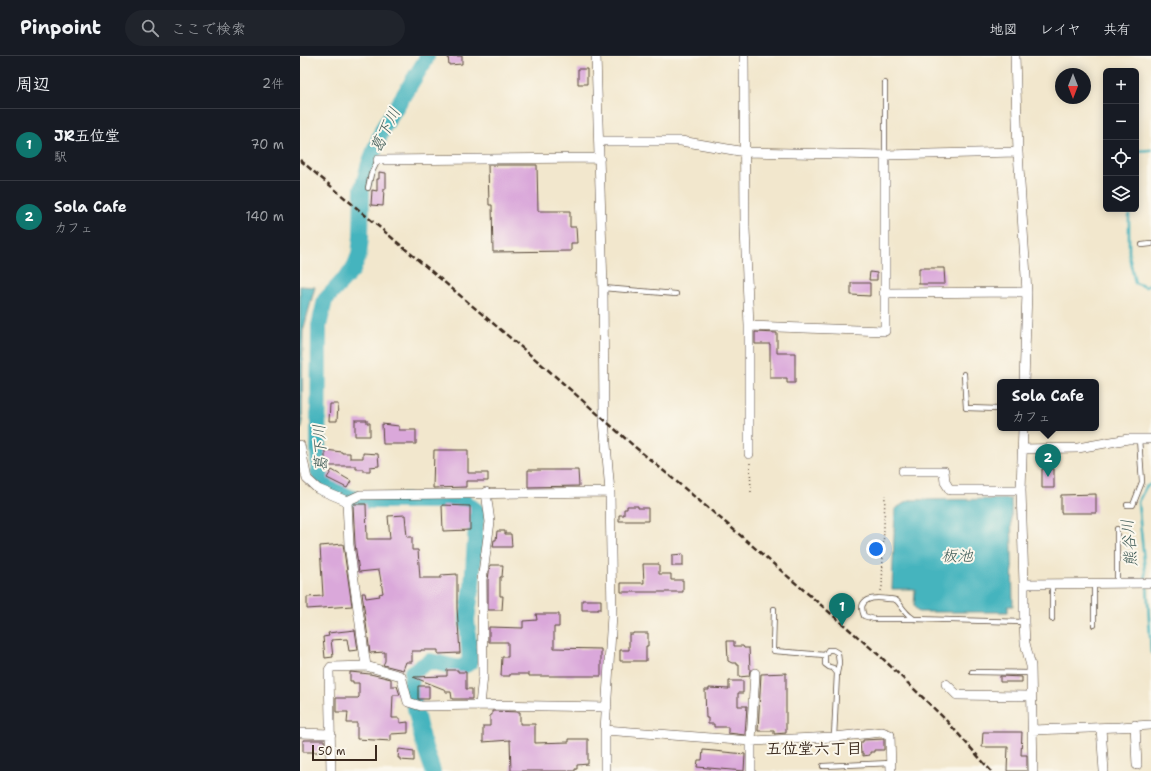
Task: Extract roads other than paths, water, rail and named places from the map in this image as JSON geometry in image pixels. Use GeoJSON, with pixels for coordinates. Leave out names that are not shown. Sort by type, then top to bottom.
{"type":"FeatureCollection","features":[{"type":"Feature","properties":{"kind":"street"},"geometry":{"type":"LineString","coordinates":[[596,56],[600,141],[604,420],[610,492],[612,615],[605,730],[605,771]]}},
{"type":"Feature","properties":{"kind":"street"},"geometry":{"type":"LineString","coordinates":[[744,56],[745,228],[749,326],[750,454]]}},
{"type":"Feature","properties":{"kind":"street"},"geometry":{"type":"LineString","coordinates":[[1015,56],[1018,152],[1027,292],[1024,379]]}},
{"type":"Feature","properties":{"kind":"street"},"geometry":{"type":"LineString","coordinates":[[600,141],[681,141],[745,152],[885,155],[1018,152]]}},
{"type":"Feature","properties":{"kind":"street"},"geometry":{"type":"LineString","coordinates":[[749,326],[885,331],[885,155]]}},
{"type":"Feature","properties":{"kind":"street"},"geometry":{"type":"LineString","coordinates":[[378,160],[600,158]]}},
{"type":"Feature","properties":{"kind":"street"},"geometry":{"type":"LineString","coordinates":[[884,293],[1027,292]]}},
{"type":"Feature","properties":{"kind":"street"},"geometry":{"type":"LineString","coordinates":[[1023,431],[1021,490],[1024,622],[1025,642],[1030,661],[1031,673],[1033,771]]}},
{"type":"Feature","properties":{"kind":"street"},"geometry":{"type":"LineString","coordinates":[[1022,449],[1078,448],[1128,439],[1151,438]]}},
{"type":"Feature","properties":{"kind":"street"},"geometry":{"type":"LineString","coordinates":[[300,445],[307,479],[318,489],[347,501],[360,495],[486,492],[610,492]]}},
{"type":"Feature","properties":{"kind":"street"},"geometry":{"type":"LineString","coordinates":[[903,471],[944,471],[945,482],[950,490],[1021,490]]}},
{"type":"Feature","properties":{"kind":"street"},"geometry":{"type":"LineString","coordinates":[[480,705],[482,676],[482,580],[490,522],[486,492]]}},
{"type":"Feature","properties":{"kind":"street"},"geometry":{"type":"LineString","coordinates":[[347,501],[349,545],[366,666]]}},
{"type":"Feature","properties":{"kind":"street"},"geometry":{"type":"LineString","coordinates":[[1024,584],[1151,583]]}},
{"type":"Feature","properties":{"kind":"street"},"geometry":{"type":"LineString","coordinates":[[331,771],[329,670],[331,667],[366,666],[401,676],[408,702],[421,706],[480,705],[607,707]]}},
{"type":"Feature","properties":{"kind":"street"},"geometry":{"type":"LineString","coordinates":[[751,771],[751,741],[755,673]]}},
{"type":"Feature","properties":{"kind":"street"},"geometry":{"type":"LineString","coordinates":[[946,684],[957,695],[1032,696]]}},
{"type":"Feature","properties":{"kind":"street"},"geometry":{"type":"LineString","coordinates":[[1032,730],[1100,728],[1150,724]]}},
{"type":"Feature","properties":{"kind":"street"},"geometry":{"type":"LineString","coordinates":[[1135,725],[1137,764]]}},
{"type":"Feature","properties":{"kind":"street"},"geometry":{"type":"LineString","coordinates":[[1100,728],[1104,771]]}},
{"type":"Feature","properties":{"kind":"street"},"geometry":{"type":"LineString","coordinates":[[605,730],[751,741],[834,737],[882,732],[890,735],[891,767]]}},
{"type":"Feature","properties":{"kind":"street"},"geometry":{"type":"LineString","coordinates":[[300,733],[331,734]]}},
{"type":"Feature","properties":{"kind":"lane"},"geometry":{"type":"LineString","coordinates":[[885,83],[885,155]]}},
{"type":"Feature","properties":{"kind":"lane"},"geometry":{"type":"LineString","coordinates":[[368,188],[371,174],[378,160]]}},
{"type":"Feature","properties":{"kind":"lane"},"geometry":{"type":"LineString","coordinates":[[1142,245],[1151,244]]}},
{"type":"Feature","properties":{"kind":"lane"},"geometry":{"type":"LineString","coordinates":[[603,288],[676,294]]}},
{"type":"Feature","properties":{"kind":"lane"},"geometry":{"type":"LineString","coordinates":[[964,374],[966,408],[997,409]]}},
{"type":"Feature","properties":{"kind":"lane"},"geometry":{"type":"LineString","coordinates":[[1127,505],[1133,505],[1142,482],[1139,439]]}},
{"type":"Feature","properties":{"kind":"lane"},"geometry":{"type":"LineString","coordinates":[[1116,583],[1117,529]]}},
{"type":"Feature","properties":{"kind":"lane"},"geometry":{"type":"LineString","coordinates":[[1094,583],[1094,625]]}},
{"type":"Feature","properties":{"kind":"lane"},"geometry":{"type":"LineString","coordinates":[[1052,584],[1052,619]]}},
{"type":"Feature","properties":{"kind":"lane"},"geometry":{"type":"LineString","coordinates":[[914,619],[906,613],[895,600],[872,598],[866,600],[861,610],[864,616],[868,618],[1024,622]]}},
{"type":"Feature","properties":{"kind":"lane"},"geometry":{"type":"LineString","coordinates":[[774,609],[774,651],[825,655]]}},
{"type":"Feature","properties":{"kind":"lane"},"geometry":{"type":"LineString","coordinates":[[834,737],[836,673],[839,663],[838,653],[828,650],[825,655],[825,664],[829,668],[833,668],[836,673]]}},
{"type":"Feature","properties":{"kind":"lane"},"geometry":{"type":"LineString","coordinates":[[972,672],[1031,673]]}},
{"type":"Feature","properties":{"kind":"lane"},"geometry":{"type":"LineString","coordinates":[[823,766],[891,767]]}},
{"type":"Feature","properties":{"kind":"water"},"geometry":{"type":"Polygon","coordinates":[[[300,286],[315,287],[303,331],[302,428],[300,430],[300,286]]]}},
{"type":"Feature","properties":{"kind":"water","name":"板池"},"geometry":{"type":"Polygon","coordinates":[[[1011,499],[1013,606],[1008,606],[1008,612],[918,612],[914,606],[915,589],[892,589],[895,509],[909,500],[1011,499]]]}},
{"type":"Feature","properties":{"kind":"waterway","name":"葛下川"},"geometry":{"type":"LineString","coordinates":[[427,56],[383,128],[369,164],[362,189],[359,255],[353,270],[325,300],[319,326],[318,472],[327,488],[360,501],[464,501],[477,511],[472,586],[467,619],[470,663],[459,668],[430,661],[412,672],[411,690],[422,739],[433,771]]}},
{"type":"Feature","properties":{"kind":"waterway","name":"熊谷川"},"geometry":{"type":"LineString","coordinates":[[1139,151],[1151,150]]}},
{"type":"Feature","properties":{"kind":"waterway","name":"熊谷川"},"geometry":{"type":"LineString","coordinates":[[1129,212],[1129,256],[1135,283],[1146,287],[1151,284]]}},
{"type":"Feature","properties":{"kind":"waterway","name":"熊谷川"},"geometry":{"type":"LineString","coordinates":[[1146,580],[1138,502],[1146,487],[1151,484]]}},
{"type":"Feature","properties":{"kind":"waterway","name":"熊谷川"},"geometry":{"type":"LineString","coordinates":[[1147,585],[1151,653]]}},
{"type":"Feature","properties":{"kind":"railway"},"geometry":{"type":"LineString","coordinates":[[300,160],[547,369],[635,447],[726,523],[880,656],[945,719],[991,771]]}},
{"type":"Feature","properties":{"kind":"place","name":"Sola Cafe"},"geometry":{"type":"Point","coordinates":[1048,477]}},
{"type":"Feature","properties":{"kind":"place","name":"JR五位堂"},"geometry":{"type":"Point","coordinates":[842,626]}},
{"type":"Feature","properties":{"kind":"district","name":"五位堂六丁目"},"geometry":{"type":"Point","coordinates":[814,748]}}]}
